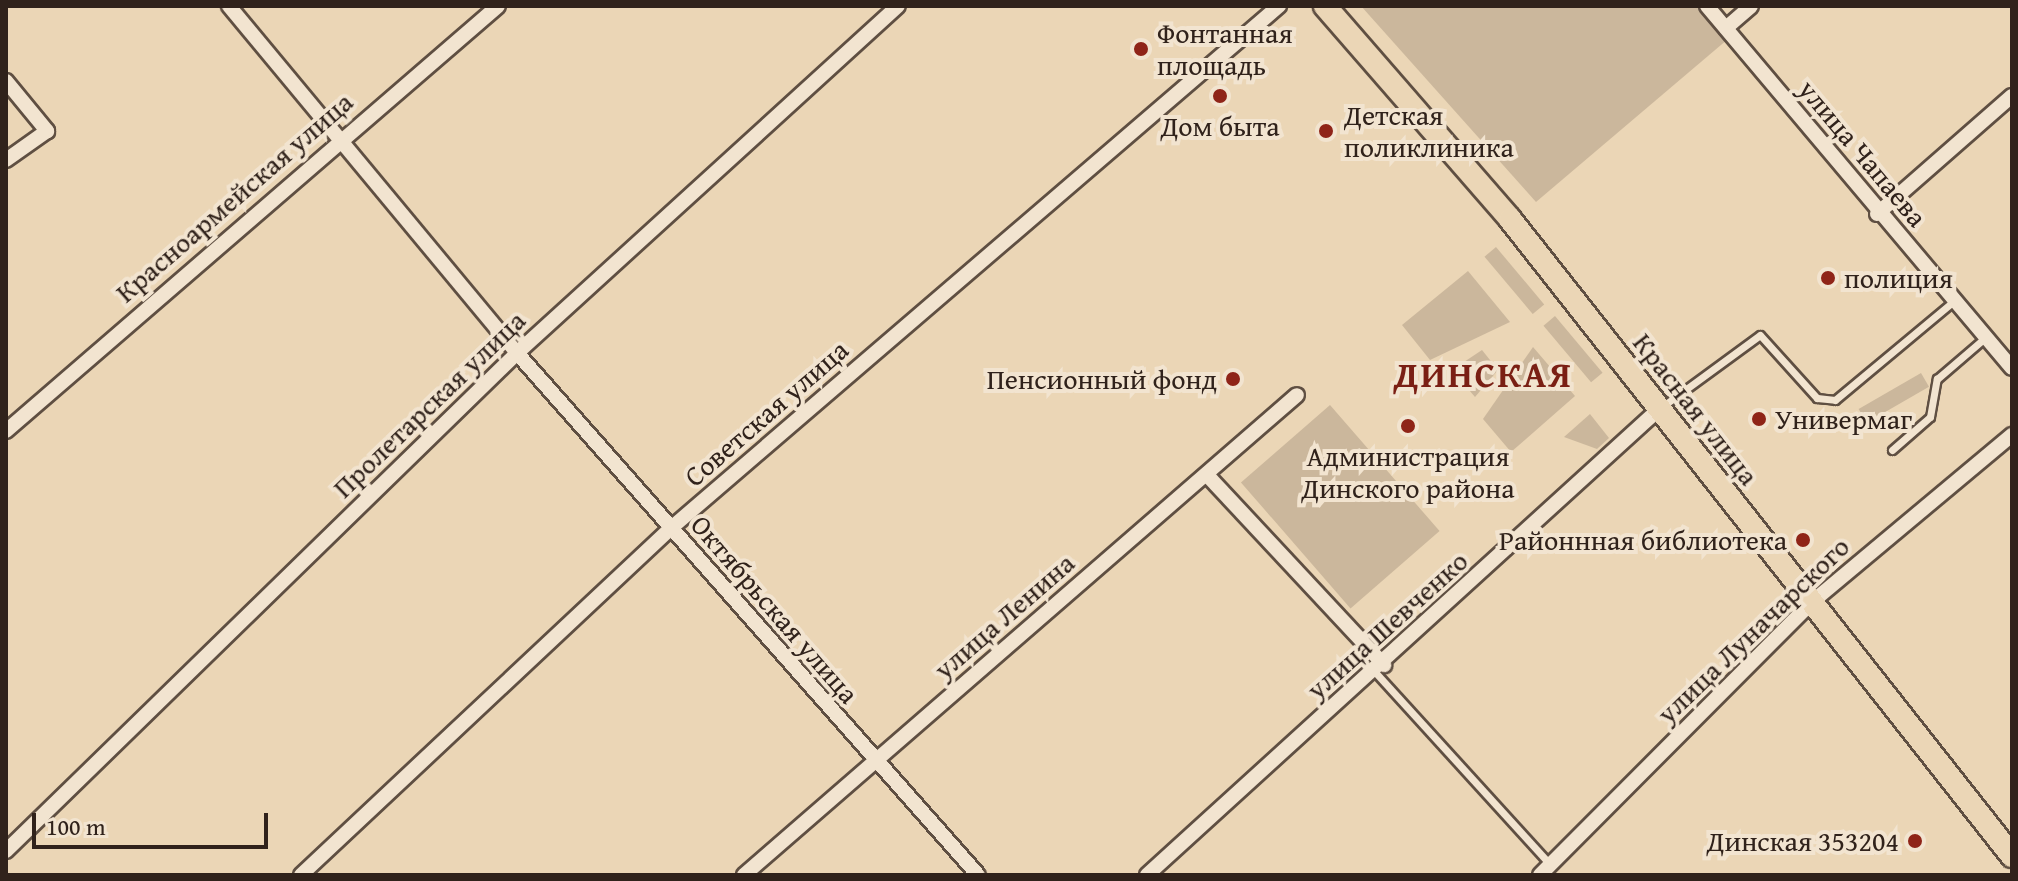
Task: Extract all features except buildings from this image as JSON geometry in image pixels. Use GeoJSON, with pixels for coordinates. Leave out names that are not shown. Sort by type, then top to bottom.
{"type":"FeatureCollection","features":[{"type":"Feature","properties":{"kind":"main road","name":"Красная улица"},"geometry":{"type":"LineString","coordinates":[[1325,6],[1510,219],[2012,856]]}},
{"type":"Feature","properties":{"kind":"street","name":"Октябрьская улица"},"geometry":{"type":"LineString","coordinates":[[229,6],[517,353],[978,875]]}},
{"type":"Feature","properties":{"kind":"street","name":"Красноармейская улица"},"geometry":{"type":"LineString","coordinates":[[6,431],[339,139],[498,6]]}},
{"type":"Feature","properties":{"kind":"street","name":"Пролетарская улица"},"geometry":{"type":"LineString","coordinates":[[6,851],[517,353],[898,6]]}},
{"type":"Feature","properties":{"kind":"street","name":"Советская улица"},"geometry":{"type":"LineString","coordinates":[[301,875],[670,529],[1279,6]]}},
{"type":"Feature","properties":{"kind":"street","name":"улица Чапаева"},"geometry":{"type":"LineString","coordinates":[[1707,6],[1877,214],[2012,368]]}},
{"type":"Feature","properties":{"kind":"street"},"geometry":{"type":"LineString","coordinates":[[1726,28],[1751,6]]}},
{"type":"Feature","properties":{"kind":"street"},"geometry":{"type":"LineString","coordinates":[[6,81],[47,131],[6,160]]}},
{"type":"Feature","properties":{"kind":"street"},"geometry":{"type":"LineString","coordinates":[[1877,214],[2012,96]]}},
{"type":"Feature","properties":{"kind":"street","name":"улица Ленина"},"geometry":{"type":"LineString","coordinates":[[744,875],[1297,395]]}},
{"type":"Feature","properties":{"kind":"street","name":"улица Шевченко"},"geometry":{"type":"LineString","coordinates":[[1147,875],[1380,669],[1658,410]]}},
{"type":"Feature","properties":{"kind":"street","name":"улица Луначарского"},"geometry":{"type":"LineString","coordinates":[[1545,870],[1811,603],[2012,435]]}},
{"type":"Feature","properties":{"kind":"street"},"geometry":{"type":"LineString","coordinates":[[1207,475],[1380,669]]}},
{"type":"Feature","properties":{"kind":"lane"},"geometry":{"type":"LineString","coordinates":[[1658,410],[1760,335],[1817,398],[1835,400],[1955,300]]}},
{"type":"Feature","properties":{"kind":"lane"},"geometry":{"type":"LineString","coordinates":[[1892,450],[1930,417],[1937,379],[1986,337]]}},
{"type":"Feature","properties":{"kind":"lane"},"geometry":{"type":"LineString","coordinates":[[1380,669],[1545,870]]}},
{"type":"Feature","properties":{"kind":"shaded area"},"geometry":{"type":"Polygon","coordinates":[[[1361,6],[1698,6],[1728,39],[1536,202],[1361,6]]]}},
{"type":"Feature","properties":{"kind":"shaded area"},"geometry":{"type":"Polygon","coordinates":[[[1496,247],[1544,304],[1533,314],[1485,257],[1496,247]]]}},
{"type":"Feature","properties":{"kind":"shaded area"},"geometry":{"type":"Polygon","coordinates":[[[1468,271],[1510,322],[1430,360],[1402,325],[1468,271]]]}},
{"type":"Feature","properties":{"kind":"shaded area"},"geometry":{"type":"Polygon","coordinates":[[[1555,316],[1603,373],[1591,382],[1544,326],[1555,316]]]}},
{"type":"Feature","properties":{"kind":"shaded area"},"geometry":{"type":"Polygon","coordinates":[[[1533,347],[1575,396],[1511,452],[1483,419],[1533,347]]]}},
{"type":"Feature","properties":{"kind":"shaded area"},"geometry":{"type":"Polygon","coordinates":[[[1482,350],[1498,370],[1475,397],[1452,370],[1482,350]]]}},
{"type":"Feature","properties":{"kind":"shaded area"},"geometry":{"type":"Polygon","coordinates":[[[1921,373],[1929,387],[1867,423],[1859,409],[1921,373]]]}},
{"type":"Feature","properties":{"kind":"shaded area"},"geometry":{"type":"Polygon","coordinates":[[[1330,405],[1440,531],[1351,608],[1241,482],[1330,405]]]}},
{"type":"Feature","properties":{"kind":"shaded area"},"geometry":{"type":"Polygon","coordinates":[[[1590,414],[1609,438],[1597,449],[1564,437],[1590,414]]]}},
{"type":"Feature","properties":{"kind":"place","name":"Фонтанная площадь"},"geometry":{"type":"Point","coordinates":[1141,49]}},
{"type":"Feature","properties":{"kind":"place","name":"Дом быта"},"geometry":{"type":"Point","coordinates":[1220,96]}},
{"type":"Feature","properties":{"kind":"place","name":"Детская поликлиника"},"geometry":{"type":"Point","coordinates":[1326,131]}},
{"type":"Feature","properties":{"kind":"place","name":"полиция"},"geometry":{"type":"Point","coordinates":[1828,278]}},
{"type":"Feature","properties":{"kind":"place","name":"Пенсионный фонд"},"geometry":{"type":"Point","coordinates":[1233,379]}},
{"type":"Feature","properties":{"kind":"place","name":"Универмаг"},"geometry":{"type":"Point","coordinates":[1759,419]}},
{"type":"Feature","properties":{"kind":"place","name":"Администрация Динского района"},"geometry":{"type":"Point","coordinates":[1408,426]}},
{"type":"Feature","properties":{"kind":"place","name":"Районнная библиотека"},"geometry":{"type":"Point","coordinates":[1803,540]}},
{"type":"Feature","properties":{"kind":"place","name":"Динская 353204"},"geometry":{"type":"Point","coordinates":[1915,841]}},
{"type":"Feature","properties":{"kind":"district","name":"ДИНСКАЯ"},"geometry":{"type":"Point","coordinates":[1483,374]}}]}
